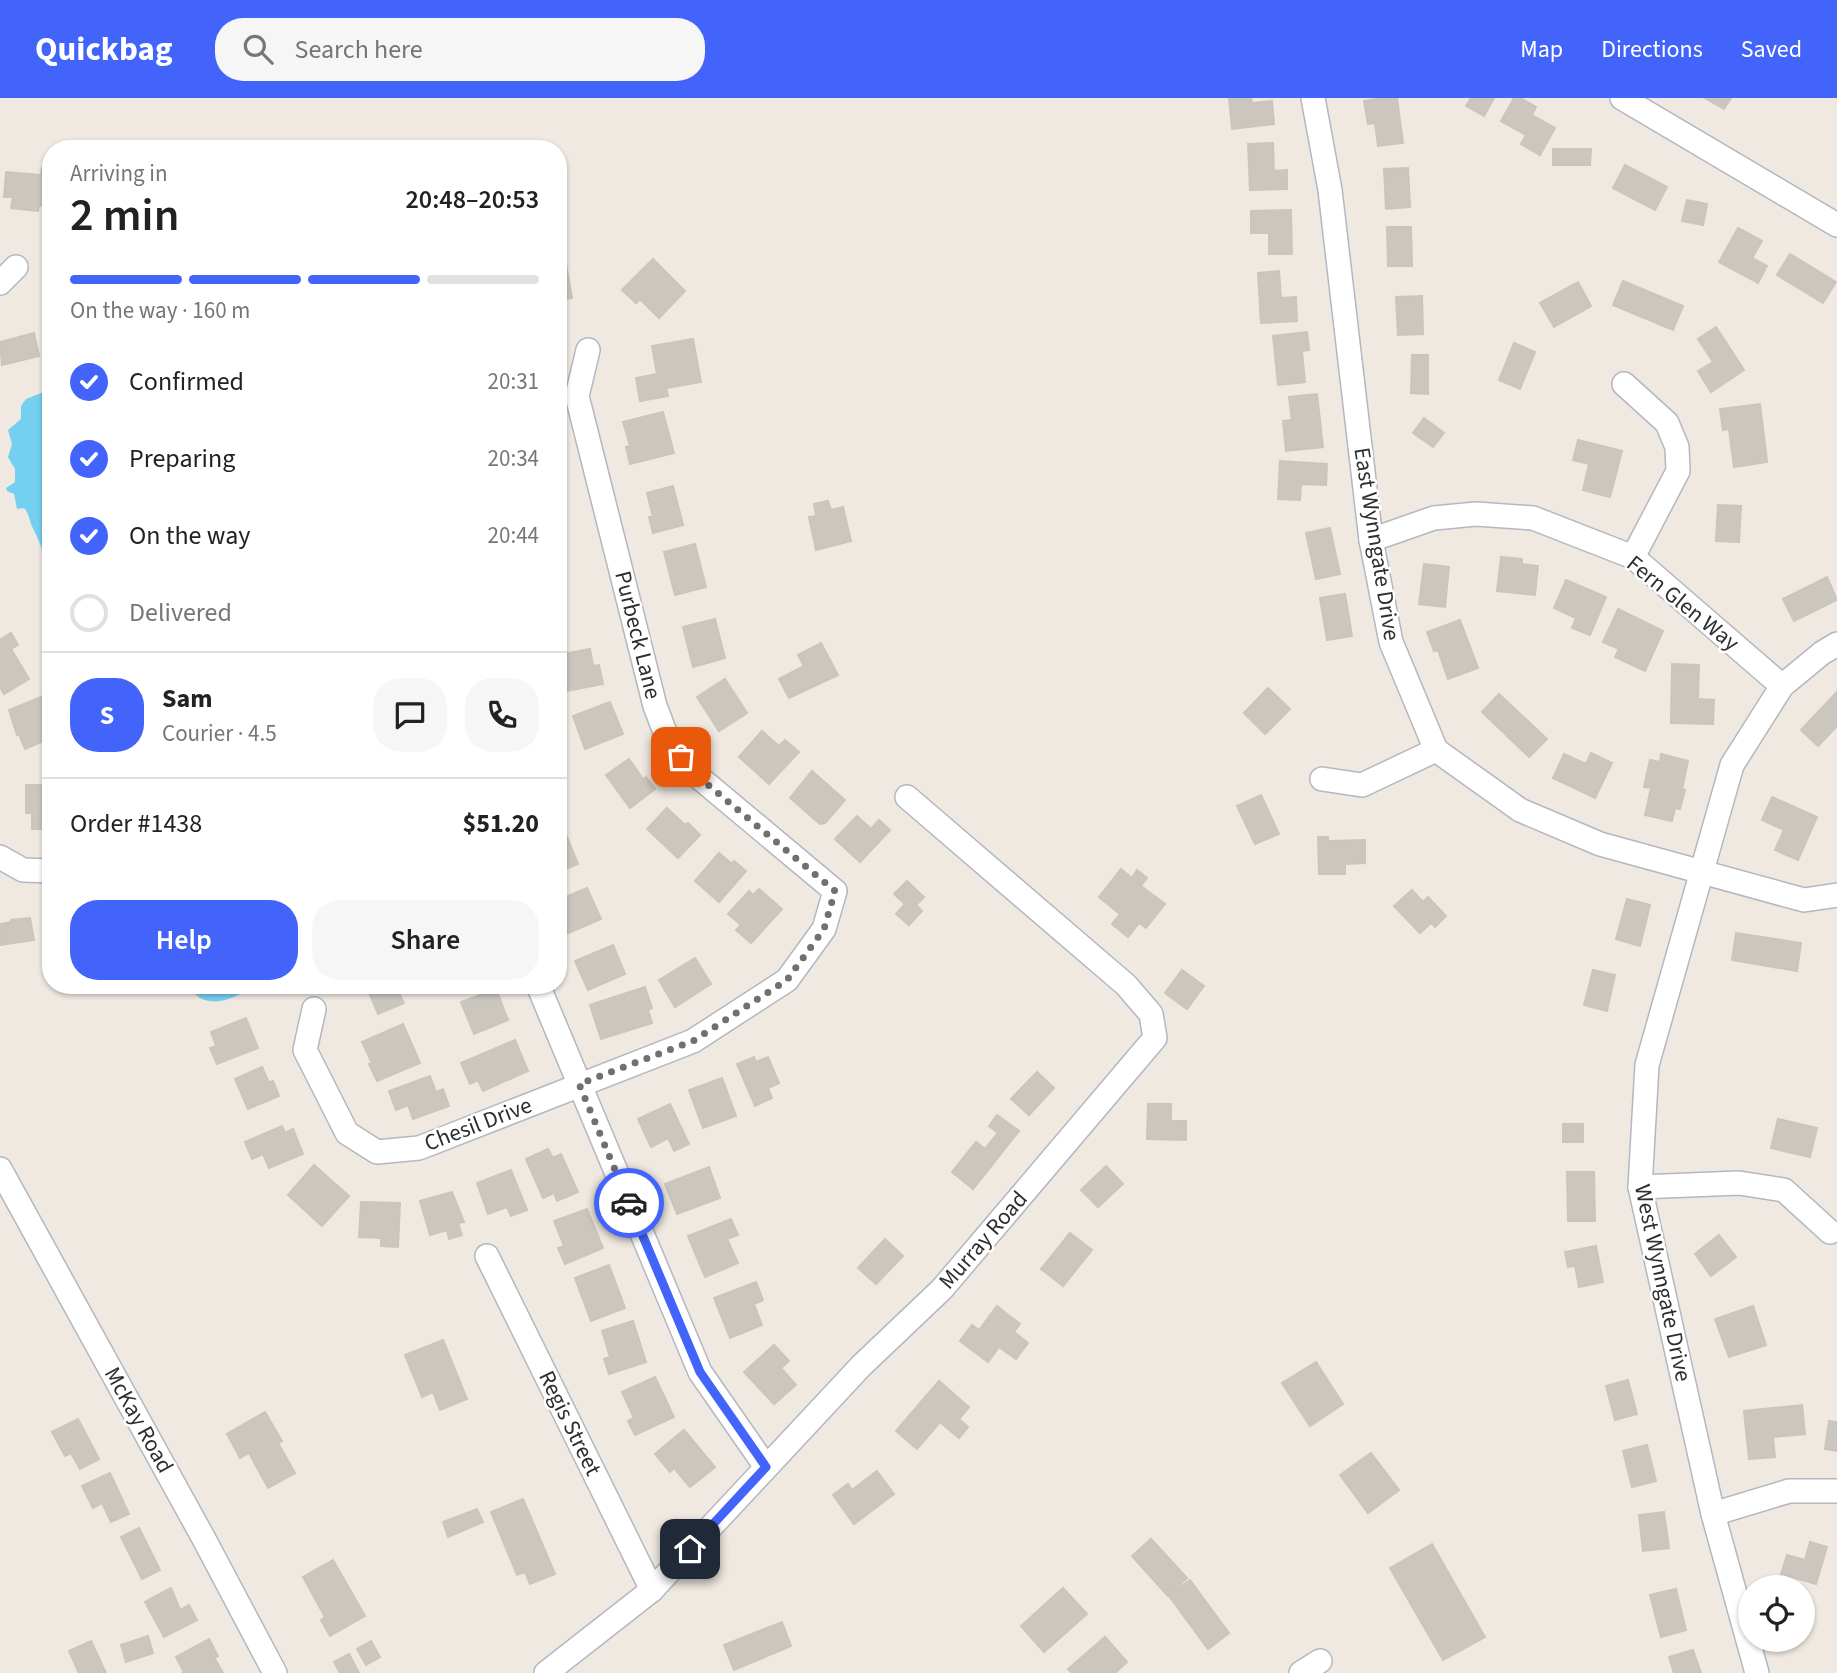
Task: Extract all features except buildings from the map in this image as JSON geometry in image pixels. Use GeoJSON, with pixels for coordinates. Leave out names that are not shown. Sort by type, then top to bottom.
{"type":"FeatureCollection","features":[{"type":"Feature","properties":{"kind":"street","name":"East Wynngate Drive"},"geometry":{"type":"LineString","coordinates":[[1313,98],[1330,190],[1371,540],[1391,642],[1436,750]]}},
{"type":"Feature","properties":{"kind":"street"},"geometry":{"type":"LineString","coordinates":[[1622,98],[1837,225]]}},
{"type":"Feature","properties":{"kind":"street","name":"Purbeck Lane"},"geometry":{"type":"LineString","coordinates":[[579,1084],[693,1041],[787,980],[824,929],[835,891],[695,774],[668,740],[655,706],[578,396],[588,350]]}},
{"type":"Feature","properties":{"kind":"street"},"geometry":{"type":"LineString","coordinates":[[1624,384],[1667,423],[1677,447],[1678,471],[1633,557]]}},
{"type":"Feature","properties":{"kind":"street","name":"Fern Glen Way"},"geometry":{"type":"LineString","coordinates":[[1371,540],[1434,518],[1476,514],[1533,518],[1633,557],[1782,686]]}},
{"type":"Feature","properties":{"kind":"street","name":"West Wynngate Drive"},"geometry":{"type":"LineString","coordinates":[[1757,1673],[1713,1514],[1640,1187],[1647,1065],[1732,765],[1782,686],[1837,644]]}},
{"type":"Feature","properties":{"kind":"street"},"geometry":{"type":"LineString","coordinates":[[1322,779],[1362,785],[1436,750],[1520,810],[1600,844],[1703,870],[1804,900],[1837,895]]}},
{"type":"Feature","properties":{"kind":"street","name":"Murray Road"},"geometry":{"type":"LineString","coordinates":[[546,1673],[652,1590],[862,1366],[942,1289],[1155,1038],[1152,1014],[1126,985],[907,797]]}},
{"type":"Feature","properties":{"kind":"street"},"geometry":{"type":"LineString","coordinates":[[0,857],[23,870],[42,871]]}},
{"type":"Feature","properties":{"kind":"street"},"geometry":{"type":"LineString","coordinates":[[542,994],[700,1372],[766,1467]]}},
{"type":"Feature","properties":{"kind":"street","name":"Chesil Drive"},"geometry":{"type":"LineString","coordinates":[[314,1009],[305,1050],[347,1133],[377,1152],[419,1148],[579,1084]]}},
{"type":"Feature","properties":{"kind":"street","name":"McKay Road"},"geometry":{"type":"LineString","coordinates":[[0,1169],[275,1673]]}},
{"type":"Feature","properties":{"kind":"street"},"geometry":{"type":"LineString","coordinates":[[1640,1187],[1739,1183],[1784,1190],[1830,1232]]}},
{"type":"Feature","properties":{"kind":"street","name":"Regis Street"},"geometry":{"type":"LineString","coordinates":[[487,1256],[652,1590]]}},
{"type":"Feature","properties":{"kind":"street"},"geometry":{"type":"LineString","coordinates":[[1713,1514],[1789,1491],[1837,1491]]}},
{"type":"Feature","properties":{"kind":"water"},"geometry":{"type":"Polygon","coordinates":[[[42,393],[42,549],[27,512],[24,508],[17,509],[14,494],[6,488],[15,482],[15,469],[8,457],[12,444],[8,430],[21,419],[21,406],[26,399],[42,393]]]}},
{"type":"Feature","properties":{"kind":"water"},"geometry":{"type":"Polygon","coordinates":[[[195,994],[241,994],[225,1000],[202,999],[195,994]]]}},
{"type":"Feature","properties":{"kind":"way so far"},"geometry":{"type":"LineString","coordinates":[[629,1203],[579,1084],[693,1041],[787,980],[824,929],[835,891],[695,774],[681,757]]}},
{"type":"Feature","properties":{"kind":"route"},"geometry":{"type":"LineString","coordinates":[[629,1203],[700,1372],[766,1467],[690,1549]]}}]}
